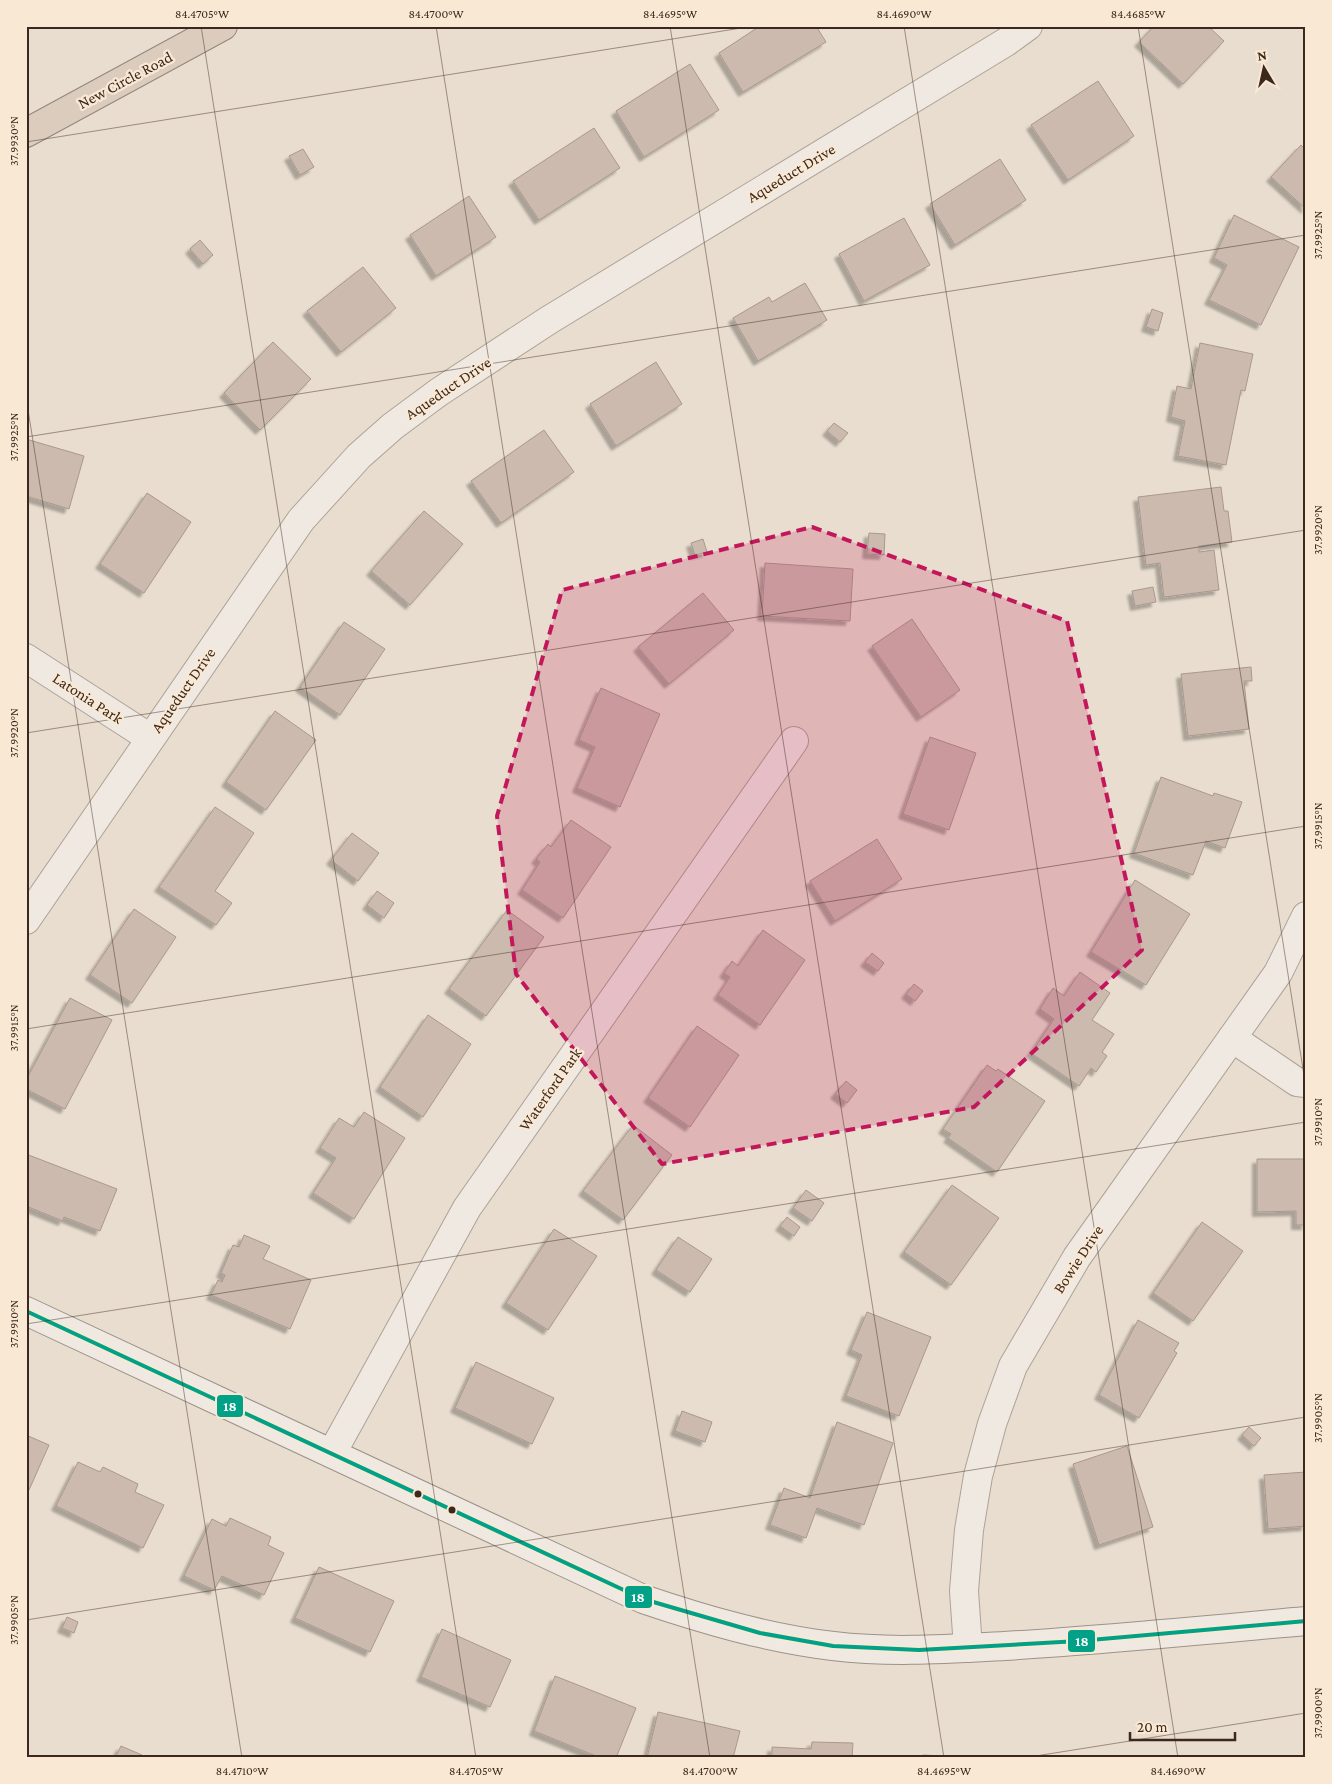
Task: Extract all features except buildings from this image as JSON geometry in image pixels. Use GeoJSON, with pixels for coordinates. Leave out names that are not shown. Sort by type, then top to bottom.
{"type":"FeatureCollection","features":[{"type":"Feature","properties":{"kind":"highway","name":"New Circle Road"},"geometry":{"type":"LineString","coordinates":[[26,132],[223,26]]}},
{"type":"Feature","properties":{"kind":"street","name":"Aqueduct Drive"},"geometry":{"type":"LineString","coordinates":[[26,920],[301,520],[359,456],[393,426],[439,392],[549,320],[989,52],[1028,26]]}},
{"type":"Feature","properties":{"kind":"street","name":"Latonia Park"},"geometry":{"type":"LineString","coordinates":[[26,658],[150,738]]}},
{"type":"Feature","properties":{"kind":"street","name":"Waterford Park"},"geometry":{"type":"LineString","coordinates":[[332,1453],[467,1208],[794,741]]}},
{"type":"Feature","properties":{"kind":"street","name":"Bowie Drive"},"geometry":{"type":"LineString","coordinates":[[968,1648],[964,1592],[969,1530],[980,1467],[992,1424],[1013,1366],[1077,1257],[1278,973],[1296,964],[1306,916]]}},
{"type":"Feature","properties":{"kind":"street"},"geometry":{"type":"LineString","coordinates":[[1232,1038],[1297,1082],[1306,1083]]}},
{"type":"Feature","properties":{"kind":"street"},"geometry":{"type":"LineString","coordinates":[[26,1311],[642,1599],[769,1637],[835,1646],[903,1650],[1047,1644],[1306,1621]]}},
{"type":"Feature","properties":{"kind":"highlighted area"},"geometry":{"type":"Polygon","coordinates":[[[812,527],[1067,621],[1142,950],[974,1107],[662,1164],[516,974],[497,816],[562,590],[812,527]]]}},
{"type":"Feature","properties":{"kind":"transit line","name":"18"},"geometry":{"type":"LineString","coordinates":[[26,1311],[643,1599],[760,1633],[833,1646],[919,1650],[1079,1641],[1306,1621]]}}]}
